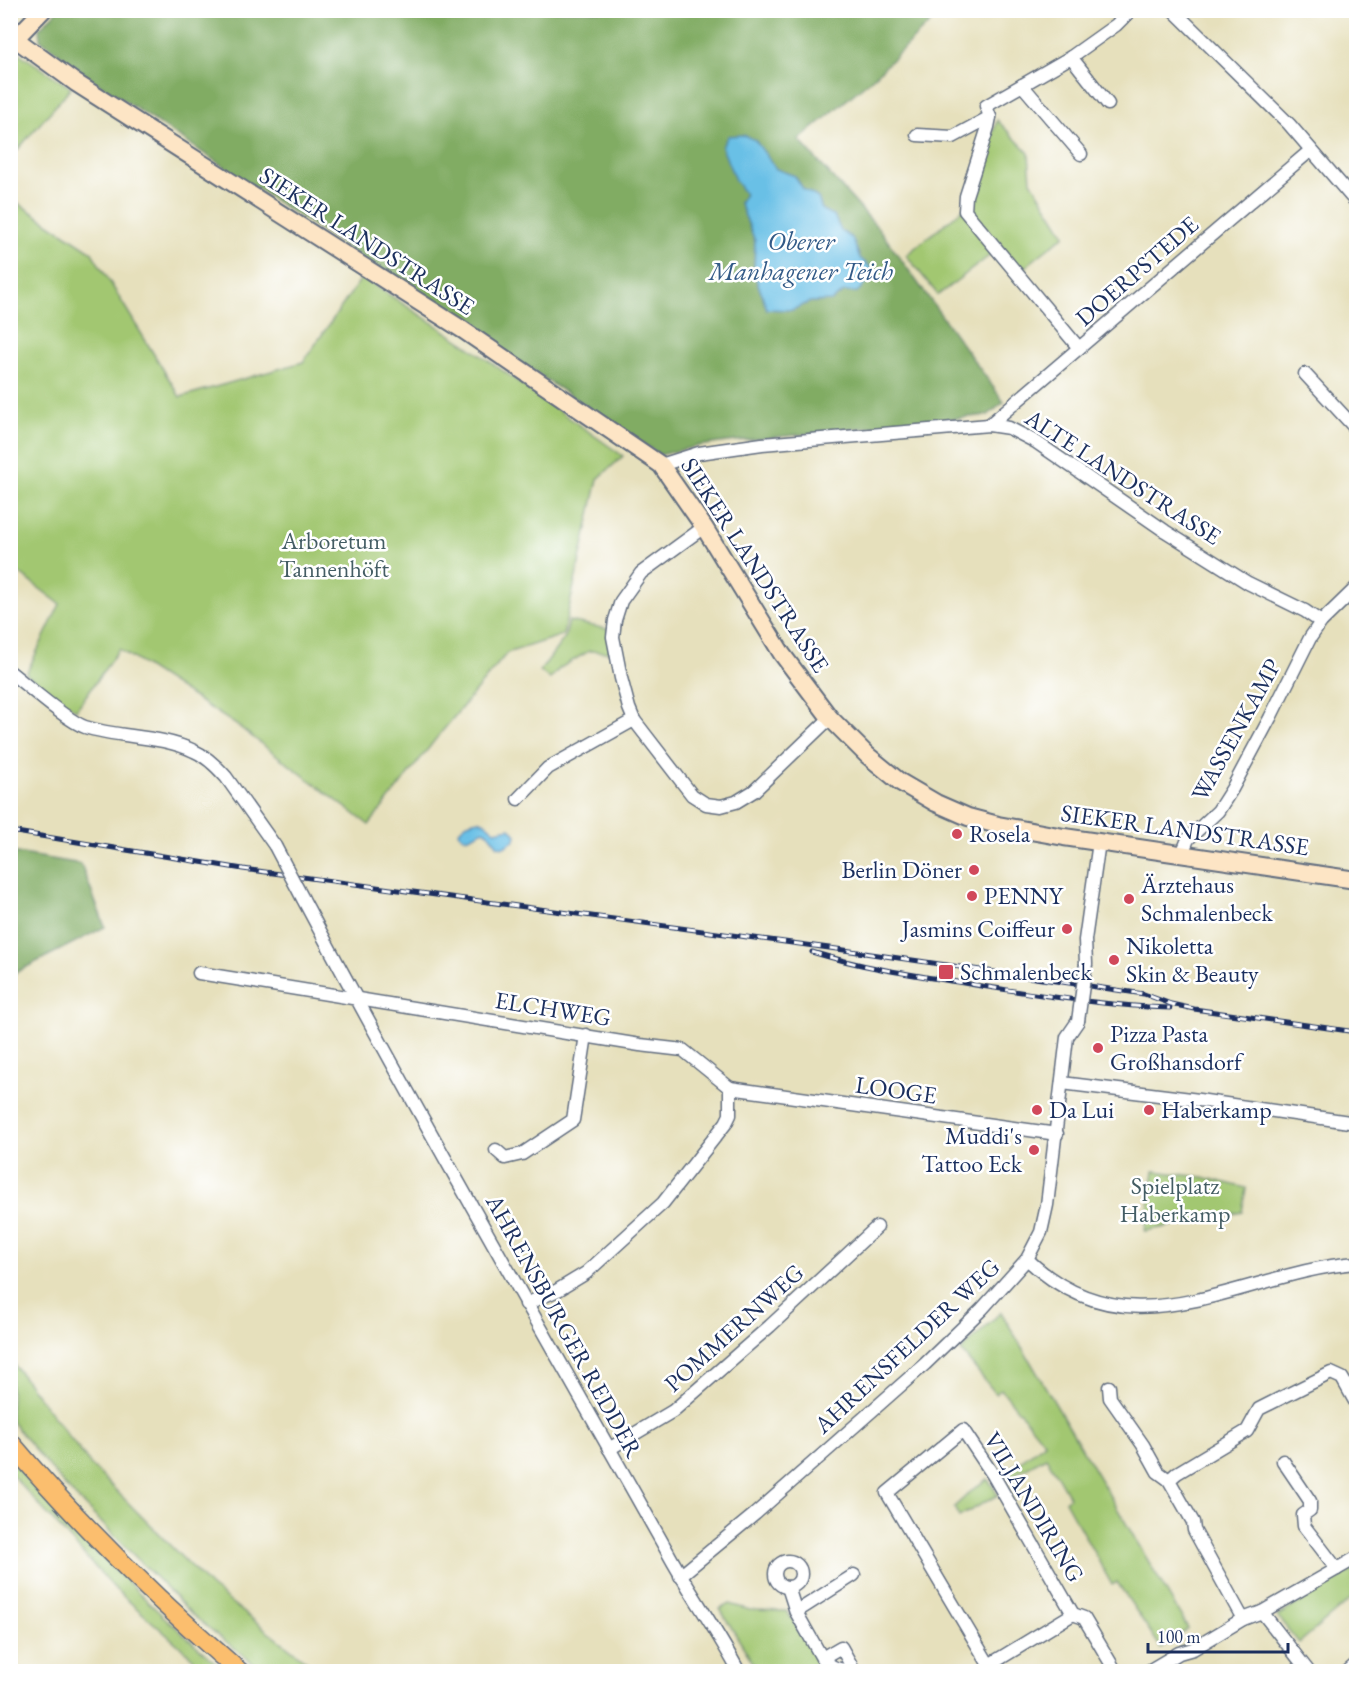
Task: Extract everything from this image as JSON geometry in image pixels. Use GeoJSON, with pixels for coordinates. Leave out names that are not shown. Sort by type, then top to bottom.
{"type":"FeatureCollection","features":[{"type":"Feature","properties":{"kind":"main road"},"geometry":{"type":"LineString","coordinates":[[10,1442],[123,1563],[201,1638],[240,1671]]}},
{"type":"Feature","properties":{"kind":"street"},"geometry":{"type":"LineString","coordinates":[[13,37],[43,10]]}},
{"type":"Feature","properties":{"kind":"street"},"geometry":{"type":"LineString","coordinates":[[1080,348],[965,211],[966,196],[988,127],[990,117],[986,106],[1071,57],[1116,25],[1131,10]]}},
{"type":"Feature","properties":{"kind":"street"},"geometry":{"type":"LineString","coordinates":[[1173,10],[1289,124],[1356,202]]}},
{"type":"Feature","properties":{"kind":"street","name":"SIEKER LANDSTRASSE"},"geometry":{"type":"LineString","coordinates":[[13,37],[76,83],[463,330],[661,465],[704,527],[782,654],[830,718],[867,755],[900,782],[936,803],[968,817],[998,825],[1356,880]]}},
{"type":"Feature","properties":{"kind":"street"},"geometry":{"type":"LineString","coordinates":[[1071,57],[1108,104]]}},
{"type":"Feature","properties":{"kind":"street"},"geometry":{"type":"LineString","coordinates":[[1022,85],[1081,154]]}},
{"type":"Feature","properties":{"kind":"street"},"geometry":{"type":"LineString","coordinates":[[917,135],[952,137],[990,117]]}},
{"type":"Feature","properties":{"kind":"street","name":"DOERPSTEDE"},"geometry":{"type":"LineString","coordinates":[[989,425],[1311,150]]}},
{"type":"Feature","properties":{"kind":"street"},"geometry":{"type":"LineString","coordinates":[[1305,374],[1356,429]]}},
{"type":"Feature","properties":{"kind":"street","name":"ALTE LANDSTRASSE"},"geometry":{"type":"LineString","coordinates":[[661,465],[699,453],[762,444],[989,425],[1009,428],[1036,442],[1165,531],[1248,583],[1305,610],[1321,622]]}},
{"type":"Feature","properties":{"kind":"street"},"geometry":{"type":"LineString","coordinates":[[704,527],[641,573],[621,601],[615,620],[614,645],[634,720],[692,795],[706,804],[721,806],[736,802],[754,791],[830,718]]}},
{"type":"Feature","properties":{"kind":"street"},"geometry":{"type":"LineString","coordinates":[[1321,622],[1356,588]]}},
{"type":"Feature","properties":{"kind":"street","name":"WASSENKAMP"},"geometry":{"type":"LineString","coordinates":[[1182,854],[1188,839],[1218,811],[1232,789],[1310,638],[1321,622]]}},
{"type":"Feature","properties":{"kind":"street","name":"AHRENSBURGER REDDER"},"geometry":{"type":"LineString","coordinates":[[10,672],[83,727],[166,742],[195,751],[226,777],[275,846],[356,998],[526,1304],[680,1576],[739,1671]]}},
{"type":"Feature","properties":{"kind":"street"},"geometry":{"type":"LineString","coordinates":[[518,799],[548,768],[634,720]]}},
{"type":"Feature","properties":{"kind":"street","name":"AHRENSFELDER WEG"},"geometry":{"type":"LineString","coordinates":[[680,1576],[755,1514],[925,1364],[982,1309],[1028,1259],[1041,1232],[1047,1204],[1067,1037],[1078,1021],[1086,964],[1085,940],[1099,842]]}},
{"type":"Feature","properties":{"kind":"street"},"geometry":{"type":"LineString","coordinates":[[199,973],[356,998]]}},
{"type":"Feature","properties":{"kind":"street","name":"ELCHWEG"},"geometry":{"type":"LineString","coordinates":[[356,998],[683,1050],[730,1088]]}},
{"type":"Feature","properties":{"kind":"street"},"geometry":{"type":"LineString","coordinates":[[496,1150],[505,1158],[522,1154],[573,1120],[586,1035]]}},
{"type":"Feature","properties":{"kind":"street"},"geometry":{"type":"LineString","coordinates":[[1062,1083],[1356,1123]]}},
{"type":"Feature","properties":{"kind":"street"},"geometry":{"type":"LineString","coordinates":[[526,1304],[558,1290],[586,1273],[663,1203],[726,1123],[730,1115],[730,1088]]}},
{"type":"Feature","properties":{"kind":"street","name":"LOOGE"},"geometry":{"type":"LineString","coordinates":[[730,1088],[1057,1134]]}},
{"type":"Feature","properties":{"kind":"street","name":"POMMERNWEG"},"geometry":{"type":"LineString","coordinates":[[609,1449],[673,1411],[770,1326],[877,1227]]}},
{"type":"Feature","properties":{"kind":"street"},"geometry":{"type":"LineString","coordinates":[[1028,1259],[1043,1274],[1067,1290],[1092,1299],[1147,1307],[1169,1306],[1307,1272],[1356,1263]]}},
{"type":"Feature","properties":{"kind":"street"},"geometry":{"type":"LineString","coordinates":[[1169,1480],[1247,1431],[1259,1409],[1331,1373],[1342,1378],[1356,1403]]}},
{"type":"Feature","properties":{"kind":"street"},"geometry":{"type":"LineString","coordinates":[[1109,1387],[1110,1398],[1143,1444],[1158,1472],[1169,1480],[1244,1619]]}},
{"type":"Feature","properties":{"kind":"street","name":"VILJANDIRING"},"geometry":{"type":"LineString","coordinates":[[1073,1614],[989,1668],[887,1493],[963,1430],[993,1475],[1073,1614],[1084,1618],[1116,1671]]}},
{"type":"Feature","properties":{"kind":"street"},"geometry":{"type":"LineString","coordinates":[[1282,1461],[1310,1501],[1310,1510],[1303,1515],[1304,1526],[1337,1569]]}},
{"type":"Feature","properties":{"kind":"street"},"geometry":{"type":"LineString","coordinates":[[1147,1671],[1179,1653],[1193,1649],[1244,1619],[1262,1612],[1356,1558]]}},
{"type":"Feature","properties":{"kind":"street"},"geometry":{"type":"LineString","coordinates":[[796,1612],[854,1575]]}},
{"type":"Feature","properties":{"kind":"street"},"geometry":{"type":"LineString","coordinates":[[788,1587],[796,1612],[822,1658],[830,1666],[839,1670],[855,1671]]}},
{"type":"Feature","properties":{"kind":"street"},"geometry":{"type":"LineString","coordinates":[[1262,1612],[1309,1671]]}},
{"type":"Feature","properties":{"kind":"street"},"geometry":{"type":"LineString","coordinates":[[822,1658],[841,1647],[855,1671]]}},
{"type":"Feature","properties":{"kind":"street"},"geometry":{"type":"LineString","coordinates":[[1347,1671],[1356,1664]]}},
{"type":"Feature","properties":{"kind":"green space"},"geometry":{"type":"Polygon","coordinates":[[[58,10],[939,11],[934,19],[874,77],[799,140],[879,229],[1004,402],[988,415],[727,442],[660,455],[93,80],[40,39],[39,29],[58,10]],[[754,140],[745,194],[740,203],[755,241],[754,273],[767,309],[792,310],[810,302],[831,301],[871,268],[860,258],[852,238],[841,231],[834,216],[822,210],[818,198],[803,189],[795,176],[776,169],[754,140]]]}},
{"type":"Feature","properties":{"kind":"green space"},"geometry":{"type":"Polygon","coordinates":[[[11,48],[71,88],[13,155],[11,169],[11,48]]]}},
{"type":"Feature","properties":{"kind":"green space"},"geometry":{"type":"Polygon","coordinates":[[[997,120],[1029,153],[1031,181],[1065,235],[1020,271],[1001,247],[938,295],[906,255],[972,202],[997,120]]]}},
{"type":"Feature","properties":{"kind":"green space","name":"Arboretum Tannenhöft"},"geometry":{"type":"Polygon","coordinates":[[[10,198],[91,251],[180,397],[303,362],[362,277],[465,344],[623,456],[598,479],[563,635],[507,653],[369,825],[238,726],[119,649],[76,710],[26,674],[60,604],[11,567],[10,198]]]}},
{"type":"Feature","properties":{"kind":"green space"},"geometry":{"type":"Polygon","coordinates":[[[569,621],[608,629],[610,652],[589,651],[560,668],[550,679],[540,671],[565,637],[569,621]]]}},
{"type":"Feature","properties":{"kind":"green space"},"geometry":{"type":"Polygon","coordinates":[[[11,852],[81,864],[105,927],[11,975],[11,852]]]}},
{"type":"Feature","properties":{"kind":"green space","name":"Spielplatz Haberkamp"},"geometry":{"type":"Polygon","coordinates":[[[1154,1171],[1203,1177],[1246,1188],[1242,1212],[1145,1231],[1154,1171]]]}},
{"type":"Feature","properties":{"kind":"green space"},"geometry":{"type":"Polygon","coordinates":[[[1001,1312],[1188,1628],[1161,1648],[1117,1582],[1112,1585],[1065,1501],[1069,1497],[1046,1457],[1010,1477],[1008,1470],[1045,1443],[1001,1389],[996,1394],[961,1351],[1001,1312]]]}},
{"type":"Feature","properties":{"kind":"green space"},"geometry":{"type":"Polygon","coordinates":[[[11,1361],[90,1464],[211,1587],[319,1671],[263,1671],[195,1617],[66,1487],[11,1421],[11,1361]]]}},
{"type":"Feature","properties":{"kind":"green space"},"geometry":{"type":"Polygon","coordinates":[[[10,1458],[89,1544],[162,1615],[225,1671],[200,1671],[193,1658],[116,1590],[11,1474],[10,1458]]]}},
{"type":"Feature","properties":{"kind":"green space"},"geometry":{"type":"Polygon","coordinates":[[[988,1479],[998,1495],[959,1517],[954,1507],[988,1479]]]}},
{"type":"Feature","properties":{"kind":"green space"},"geometry":{"type":"Polygon","coordinates":[[[1356,1568],[1356,1595],[1299,1643],[1277,1616],[1356,1568]]]}},
{"type":"Feature","properties":{"kind":"green space"},"geometry":{"type":"Polygon","coordinates":[[[729,1604],[750,1610],[787,1611],[823,1671],[758,1671],[720,1609],[729,1604]]]}},
{"type":"Feature","properties":{"kind":"water","name":"Oberer Manhagener Teich"},"geometry":{"type":"Polygon","coordinates":[[[743,135],[755,140],[776,169],[795,176],[803,189],[818,198],[822,210],[834,216],[841,231],[852,238],[860,258],[871,268],[871,279],[857,292],[844,292],[831,301],[810,302],[792,310],[767,309],[754,273],[755,241],[740,203],[745,194],[735,180],[722,147],[728,136],[743,135]]]}},
{"type":"Feature","properties":{"kind":"water"},"geometry":{"type":"Polygon","coordinates":[[[479,820],[495,831],[510,828],[516,835],[515,840],[504,847],[498,846],[484,830],[467,838],[461,836],[459,832],[465,825],[479,820]]]}},
{"type":"Feature","properties":{"kind":"railway"},"geometry":{"type":"LineString","coordinates":[[10,831],[243,869],[844,950],[1144,994],[1171,1004],[1194,1009],[1356,1032]]}},
{"type":"Feature","properties":{"kind":"railway"},"geometry":{"type":"LineString","coordinates":[[812,952],[878,968],[988,987],[1101,1003],[1170,1008]]}},
{"type":"Feature","properties":{"kind":"place","name":"Rosela"},"geometry":{"type":"Point","coordinates":[957,834]}},
{"type":"Feature","properties":{"kind":"place","name":"Berlin Döner"},"geometry":{"type":"Point","coordinates":[974,870]}},
{"type":"Feature","properties":{"kind":"place","name":"PENNY"},"geometry":{"type":"Point","coordinates":[972,896]}},
{"type":"Feature","properties":{"kind":"place","name":"Ärztehaus Schmalenbeck"},"geometry":{"type":"Point","coordinates":[1129,899]}},
{"type":"Feature","properties":{"kind":"place","name":"Jasmins Coiffeur"},"geometry":{"type":"Point","coordinates":[1067,929]}},
{"type":"Feature","properties":{"kind":"place","name":"Nikoletta Skin & Beauty"},"geometry":{"type":"Point","coordinates":[1114,960]}},
{"type":"Feature","properties":{"kind":"place","name":"Schmalenbeck"},"geometry":{"type":"Point","coordinates":[946,972]}},
{"type":"Feature","properties":{"kind":"place","name":"Pizza Pasta Großhansdorf"},"geometry":{"type":"Point","coordinates":[1098,1048]}},
{"type":"Feature","properties":{"kind":"place","name":"Da Lui"},"geometry":{"type":"Point","coordinates":[1037,1110]}},
{"type":"Feature","properties":{"kind":"place","name":"Haberkamp"},"geometry":{"type":"Point","coordinates":[1149,1110]}},
{"type":"Feature","properties":{"kind":"place","name":"Muddi's Tattoo Eck"},"geometry":{"type":"Point","coordinates":[1034,1150]}}]}
